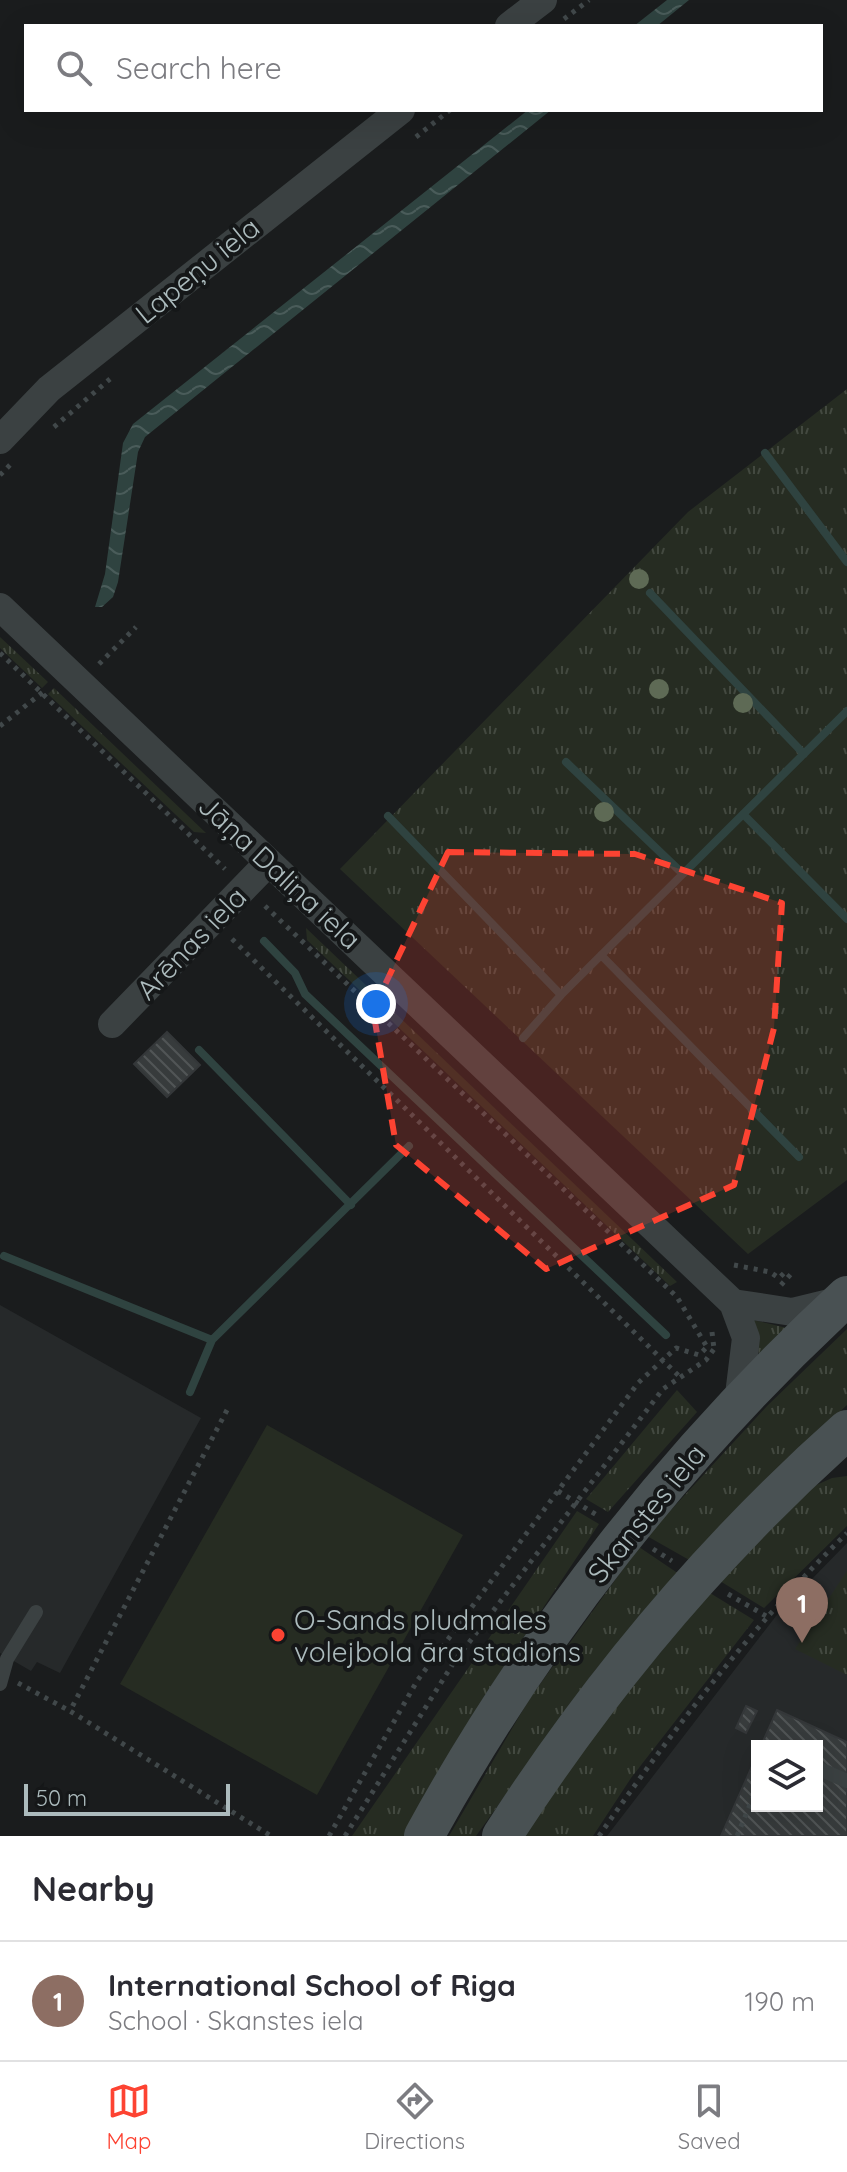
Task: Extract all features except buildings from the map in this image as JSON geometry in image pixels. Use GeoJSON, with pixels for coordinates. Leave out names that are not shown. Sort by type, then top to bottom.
{"type":"FeatureCollection","features":[{"type":"Feature","properties":{"kind":"main road","name":"Skanstes iela"},"geometry":{"type":"LineString","coordinates":[[424,1836],[497,1714],[627,1533],[738,1403],[846,1298]]}},
{"type":"Feature","properties":{"kind":"main road"},"geometry":{"type":"LineString","coordinates":[[502,1836],[609,1685],[700,1578],[829,1462],[847,1430]]}},
{"type":"Feature","properties":{"kind":"street"},"geometry":{"type":"LineString","coordinates":[[512,24],[543,0]]}},
{"type":"Feature","properties":{"kind":"street","name":"Lapeņu iela"},"geometry":{"type":"LineString","coordinates":[[10,448],[49,389],[398,112]]}},
{"type":"Feature","properties":{"kind":"street","name":"Jāņa Daliņa iela"},"geometry":{"type":"LineString","coordinates":[[0,607],[733,1303],[746,1338],[738,1403]]}},
{"type":"Feature","properties":{"kind":"street","name":"Arēnas iela"},"geometry":{"type":"LineString","coordinates":[[112,1024],[269,862]]}},
{"type":"Feature","properties":{"kind":"street"},"geometry":{"type":"LineString","coordinates":[[733,1303],[792,1312],[846,1298]]}},
{"type":"Feature","properties":{"kind":"lane"},"geometry":{"type":"LineString","coordinates":[[2,1680],[7,1659],[36,1612]]}},
{"type":"Feature","properties":{"kind":"lane"},"geometry":{"type":"LineString","coordinates":[[823,1771],[847,1781]]}},
{"type":"Feature","properties":{"kind":"path"},"geometry":{"type":"LineString","coordinates":[[559,24],[589,0]]}},
{"type":"Feature","properties":{"kind":"path"},"geometry":{"type":"LineString","coordinates":[[412,140],[447,112]]}},
{"type":"Feature","properties":{"kind":"path"},"geometry":{"type":"LineString","coordinates":[[53,428],[114,376]]}},
{"type":"Feature","properties":{"kind":"path"},"geometry":{"type":"LineString","coordinates":[[0,475],[10,448]]}},
{"type":"Feature","properties":{"kind":"path"},"geometry":{"type":"LineString","coordinates":[[92,670],[136,627]]}},
{"type":"Feature","properties":{"kind":"path"},"geometry":{"type":"LineString","coordinates":[[0,653],[677,1297],[707,1347]]}},
{"type":"Feature","properties":{"kind":"path"},"geometry":{"type":"LineString","coordinates":[[0,726],[53,683]]}},
{"type":"Feature","properties":{"kind":"path"},"geometry":{"type":"LineString","coordinates":[[231,939],[680,1377]]}},
{"type":"Feature","properties":{"kind":"path"},"geometry":{"type":"LineString","coordinates":[[329,1836],[417,1681],[638,1383],[676,1348],[699,1355],[717,1336]]}},
{"type":"Feature","properties":{"kind":"path"},"geometry":{"type":"LineString","coordinates":[[345,1836],[454,1662],[663,1389],[706,1360]]}},
{"type":"Feature","properties":{"kind":"path"},"geometry":{"type":"LineString","coordinates":[[70,1711],[227,1410]]}},
{"type":"Feature","properties":{"kind":"path"},"geometry":{"type":"LineString","coordinates":[[558,1491],[766,1616]]}},
{"type":"Feature","properties":{"kind":"path"},"geometry":{"type":"LineString","coordinates":[[599,1836],[766,1616],[847,1533]]}},
{"type":"Feature","properties":{"kind":"path"},"geometry":{"type":"LineString","coordinates":[[2,1680],[70,1711],[271,1836]]}},
{"type":"Feature","properties":{"kind":"path"},"geometry":{"type":"LineString","coordinates":[[737,1836],[751,1802]]}},
{"type":"Feature","properties":{"kind":"highlighted area"},"geometry":{"type":"Polygon","coordinates":[[[448,852],[635,854],[782,903],[774,1028],[734,1185],[546,1269],[396,1145],[373,1010],[448,852]]]}},
{"type":"Feature","properties":{"kind":"shaded area"},"geometry":{"type":"Polygon","coordinates":[[[0,1305],[201,1418],[60,1673],[37,1662],[31,1671],[0,1653],[0,1305]]]}},
{"type":"Feature","properties":{"kind":"shaded area"},"geometry":{"type":"Polygon","coordinates":[[[847,1543],[847,1836],[607,1836],[776,1616],[847,1543]]]}},
{"type":"Feature","properties":{"kind":"green space"},"geometry":{"type":"Polygon","coordinates":[[[847,389],[847,1180],[748,1254],[340,869],[688,512],[847,389]]]}},
{"type":"Feature","properties":{"kind":"green space"},"geometry":{"type":"Polygon","coordinates":[[[0,637],[48,682],[42,688],[0,648],[0,637]]]}},
{"type":"Feature","properties":{"kind":"green space"},"geometry":{"type":"Polygon","coordinates":[[[54,688],[206,833],[194,832],[48,694],[54,688]]]}},
{"type":"Feature","properties":{"kind":"green space"},"geometry":{"type":"Polygon","coordinates":[[[306,928],[677,1282],[670,1286],[307,940],[306,928]]]}},
{"type":"Feature","properties":{"kind":"green space"},"geometry":{"type":"Polygon","coordinates":[[[753,1320],[787,1328],[759,1355],[753,1320]]]}},
{"type":"Feature","properties":{"kind":"green space"},"geometry":{"type":"Polygon","coordinates":[[[847,1329],[847,1405],[773,1474],[691,1561],[647,1536],[768,1405],[847,1329]]]}},
{"type":"Feature","properties":{"kind":"green space"},"geometry":{"type":"Polygon","coordinates":[[[677,1390],[697,1412],[608,1512],[586,1499],[677,1390]]]}},
{"type":"Feature","properties":{"kind":"green space","name":"O-Sands pludmales volejbola āra stadions"},"geometry":{"type":"Polygon","coordinates":[[[267,1425],[463,1535],[317,1795],[120,1684],[267,1425]]]}},
{"type":"Feature","properties":{"kind":"green space"},"geometry":{"type":"Polygon","coordinates":[[[847,1476],[847,1526],[764,1608],[720,1581],[812,1487],[832,1478],[847,1476]]]}},
{"type":"Feature","properties":{"kind":"green space"},"geometry":{"type":"Polygon","coordinates":[[[577,1511],[599,1524],[485,1695],[406,1836],[352,1836],[577,1511]]]}},
{"type":"Feature","properties":{"kind":"green space"},"geometry":{"type":"Polygon","coordinates":[[[639,1547],[679,1574],[596,1669],[476,1836],[449,1836],[530,1698],[639,1547]]]}},
{"type":"Feature","properties":{"kind":"green space"},"geometry":{"type":"Polygon","coordinates":[[[847,1571],[847,1675],[795,1649],[847,1571]]]}},
{"type":"Feature","properties":{"kind":"green space"},"geometry":{"type":"Polygon","coordinates":[[[710,1593],[754,1620],[631,1778],[593,1836],[521,1836],[610,1713],[710,1593]]]}},
{"type":"Feature","properties":{"kind":"water"},"geometry":{"type":"Polygon","coordinates":[[[667,0],[689,0],[659,24],[637,24],[667,0]]]}},
{"type":"Feature","properties":{"kind":"water"},"geometry":{"type":"Polygon","coordinates":[[[525,112],[549,112],[145,437],[138,452],[118,582],[113,597],[102,607],[95,607],[105,574],[123,443],[133,424],[525,112]]]}},
{"type":"Feature","properties":{"kind":"waterway"},"geometry":{"type":"LineString","coordinates":[[765,453],[847,562]]}},
{"type":"Feature","properties":{"kind":"waterway"},"geometry":{"type":"LineString","coordinates":[[650,593],[804,754]]}},
{"type":"Feature","properties":{"kind":"waterway"},"geometry":{"type":"LineString","coordinates":[[523,1038],[561,995],[847,711]]}},
{"type":"Feature","properties":{"kind":"waterway"},"geometry":{"type":"LineString","coordinates":[[566,762],[683,874]]}},
{"type":"Feature","properties":{"kind":"waterway"},"geometry":{"type":"LineString","coordinates":[[743,814],[847,919]]}},
{"type":"Feature","properties":{"kind":"waterway"},"geometry":{"type":"LineString","coordinates":[[388,816],[561,995]]}},
{"type":"Feature","properties":{"kind":"waterway"},"geometry":{"type":"LineString","coordinates":[[264,941],[295,973],[305,994],[666,1335]]}},
{"type":"Feature","properties":{"kind":"waterway"},"geometry":{"type":"LineString","coordinates":[[601,955],[799,1157]]}},
{"type":"Feature","properties":{"kind":"waterway"},"geometry":{"type":"LineString","coordinates":[[199,1050],[351,1205]]}},
{"type":"Feature","properties":{"kind":"waterway"},"geometry":{"type":"LineString","coordinates":[[190,1392],[212,1340],[409,1146]]}},
{"type":"Feature","properties":{"kind":"waterway"},"geometry":{"type":"LineString","coordinates":[[4,1256],[212,1340]]}},
{"type":"Feature","properties":{"kind":"place","name":"O-Sands pludmales volejbola āra stadions"},"geometry":{"type":"Point","coordinates":[278,1635]}},
{"type":"Feature","properties":{"kind":"place","name":"International School of Riga"},"geometry":{"type":"Point","coordinates":[802,1643]}}]}
